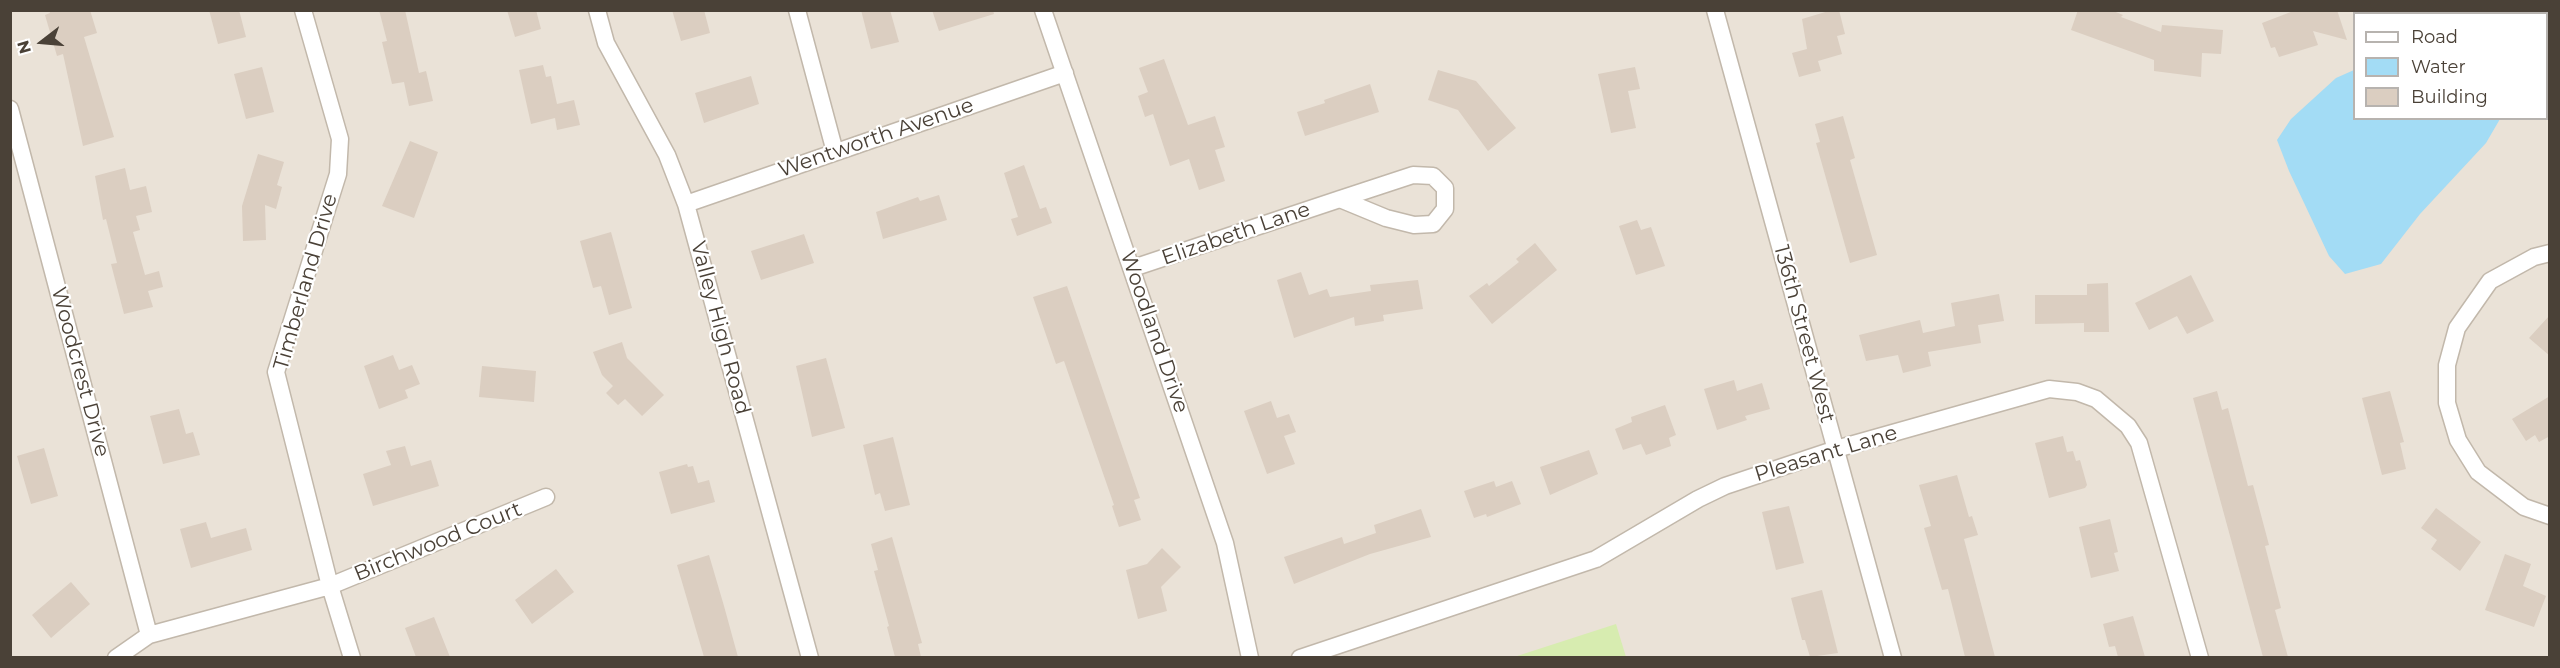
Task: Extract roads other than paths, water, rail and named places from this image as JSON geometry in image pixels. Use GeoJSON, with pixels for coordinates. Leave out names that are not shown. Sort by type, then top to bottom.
{"type":"FeatureCollection","features":[{"type":"Feature","properties":{"kind":"street","name":"Timberland Drive"},"geometry":{"type":"LineString","coordinates":[[303,10],[340,139],[339,163],[338,174],[276,372],[330,586],[352,657]]}},
{"type":"Feature","properties":{"kind":"street","name":"Valley High Road"},"geometry":{"type":"LineString","coordinates":[[597,10],[606,43],[667,156],[686,204],[810,657]]}},
{"type":"Feature","properties":{"kind":"street"},"geometry":{"type":"LineString","coordinates":[[797,10],[835,152]]}},
{"type":"Feature","properties":{"kind":"street","name":"Woodland Drive"},"geometry":{"type":"LineString","coordinates":[[1043,10],[1133,268],[1225,543],[1250,657]]}},
{"type":"Feature","properties":{"kind":"street","name":"136th Street West"},"geometry":{"type":"LineString","coordinates":[[1715,10],[1893,657]]}},
{"type":"Feature","properties":{"kind":"street","name":"Wentworth Avenue"},"geometry":{"type":"LineString","coordinates":[[686,204],[1065,73]]}},
{"type":"Feature","properties":{"kind":"street","name":"Woodcrest Drive"},"geometry":{"type":"LineString","coordinates":[[10,110],[149,636]]}},
{"type":"Feature","properties":{"kind":"street","name":"Elizabeth Lane"},"geometry":{"type":"LineString","coordinates":[[1133,268],[1340,199],[1413,175],[1433,176],[1445,188],[1445,209],[1433,224],[1414,225],[1386,218],[1340,199]]}},
{"type":"Feature","properties":{"kind":"street"},"geometry":{"type":"LineString","coordinates":[[2550,253],[2534,257],[2490,281],[2457,328],[2447,364],[2447,403],[2458,440],[2478,472],[2524,507],[2550,516]]}},
{"type":"Feature","properties":{"kind":"street","name":"Pleasant Lane"},"geometry":{"type":"LineString","coordinates":[[1300,657],[1596,559],[1698,499],[1725,486],[1836,449],[2049,389],[2077,392],[2096,399],[2128,426],[2139,443],[2200,657]]}},
{"type":"Feature","properties":{"kind":"street","name":"Birchwood Court"},"geometry":{"type":"LineString","coordinates":[[116,657],[149,636],[330,586],[546,497]]}},
{"type":"Feature","properties":{"kind":"water"},"geometry":{"type":"Polygon","coordinates":[[[2353,70],[2353,120],[2499,120],[2486,143],[2420,214],[2381,264],[2345,274],[2329,256],[2277,140],[2291,119],[2336,78],[2353,70]]]}}]}
